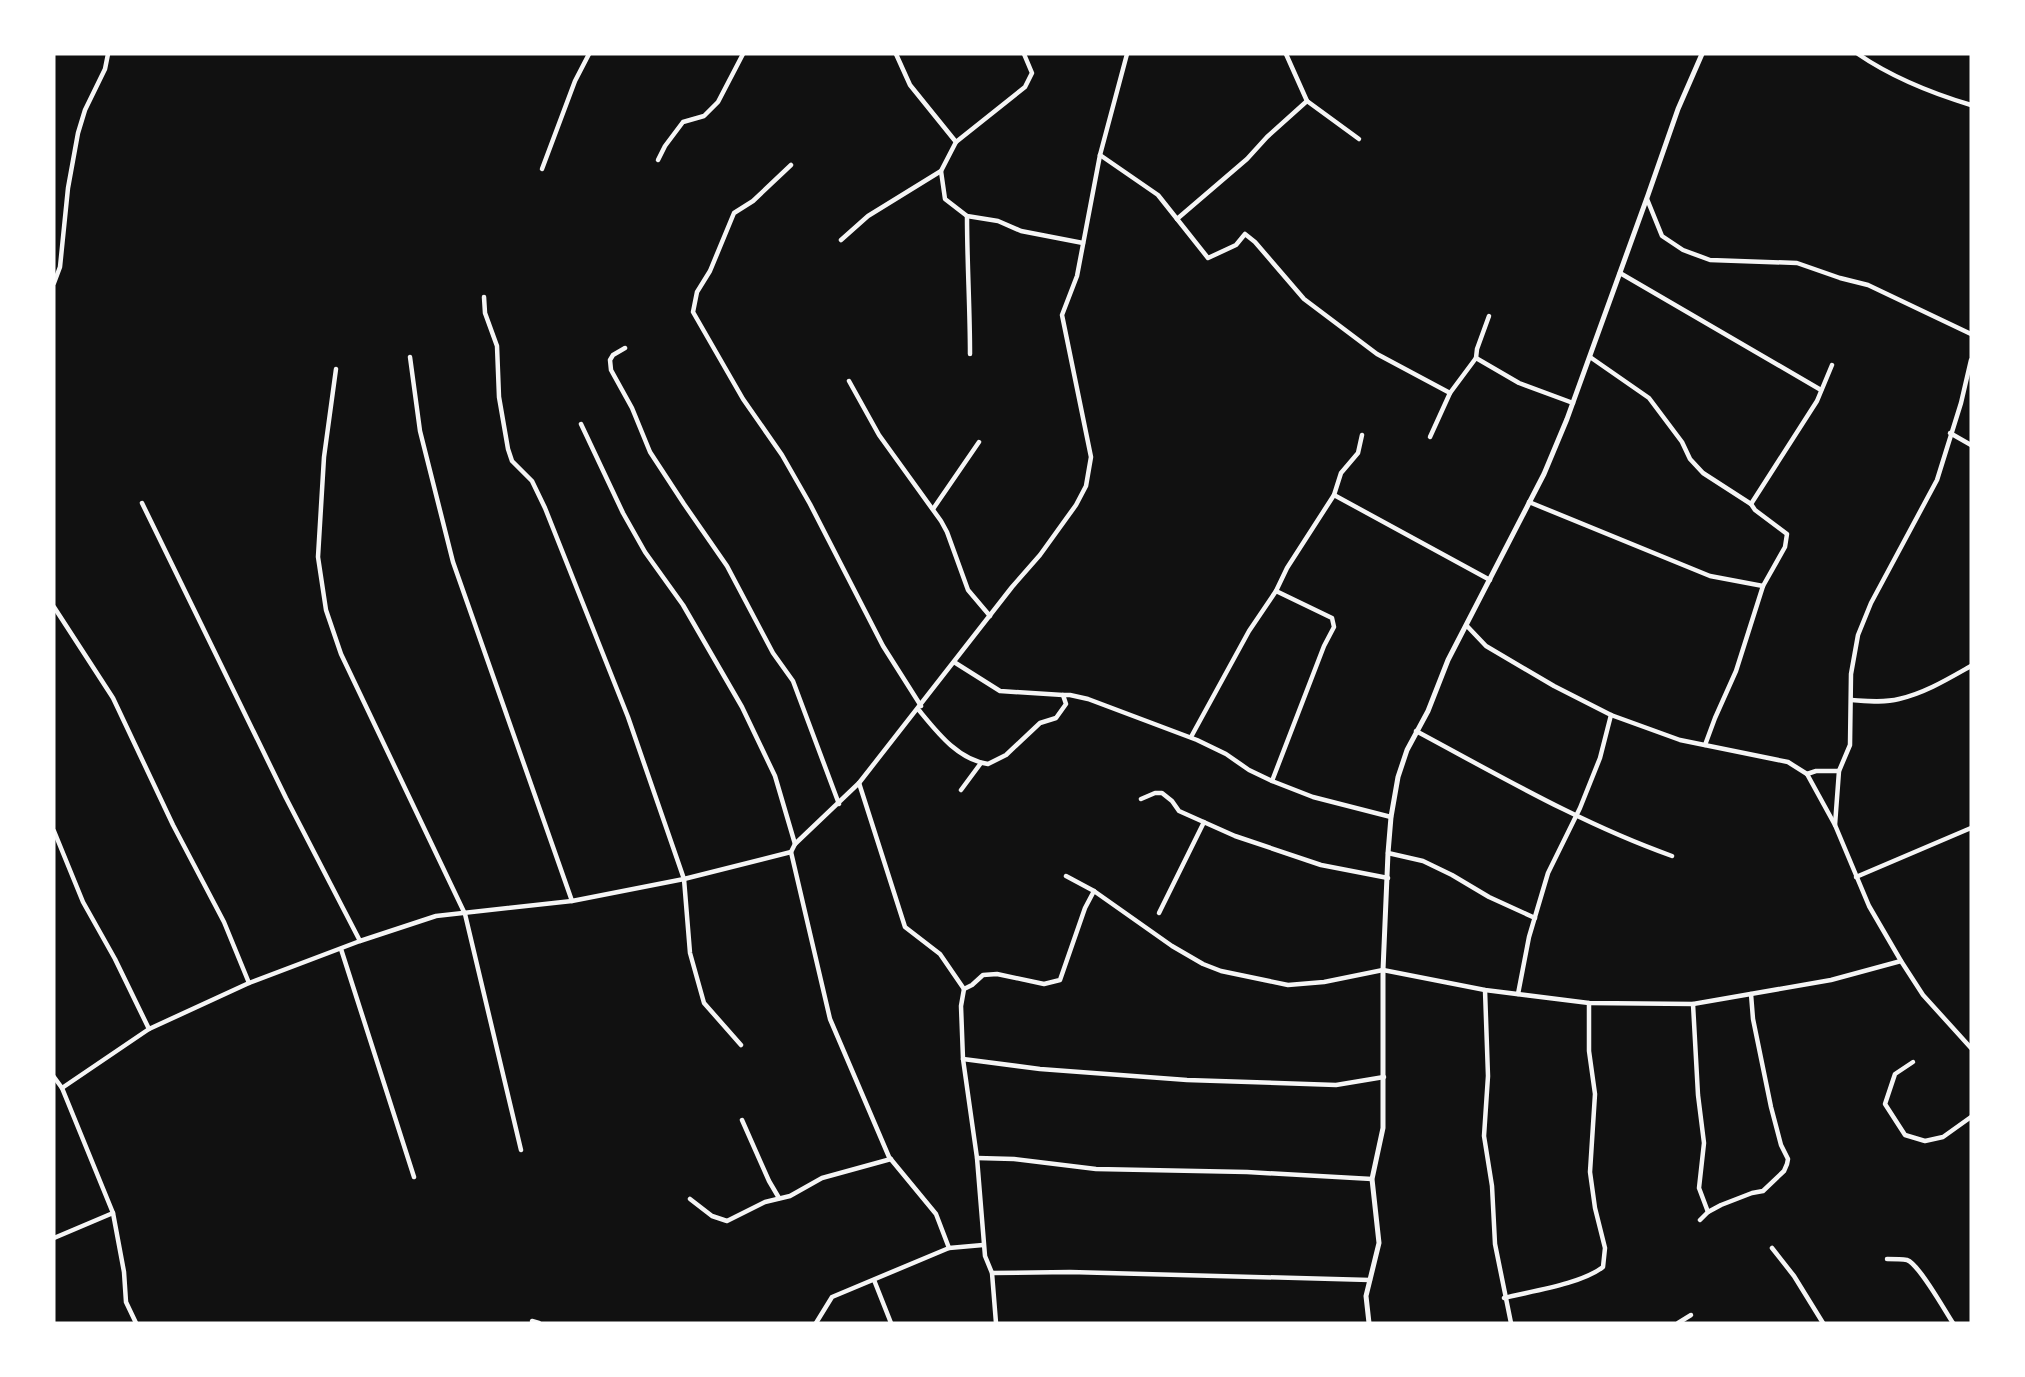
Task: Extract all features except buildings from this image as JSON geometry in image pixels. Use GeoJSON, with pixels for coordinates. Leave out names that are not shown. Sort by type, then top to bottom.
{"type":"FeatureCollection","features":[{"type":"Feature","properties":{"kind":"street"},"geometry":{"type":"LineString","coordinates":[[54,283],[60,267],[68,188],[78,133],[85,110],[105,69],[108,54]]}},
{"type":"Feature","properties":{"kind":"street"},"geometry":{"type":"LineString","coordinates":[[542,170],[575,81],[589,54]]}},
{"type":"Feature","properties":{"kind":"street"},"geometry":{"type":"LineString","coordinates":[[658,160],[683,122],[704,116],[718,102],[743,54]]}},
{"type":"Feature","properties":{"kind":"street"},"geometry":{"type":"LineString","coordinates":[[896,54],[910,85],[956,142]]}},
{"type":"Feature","properties":{"kind":"street"},"geometry":{"type":"LineString","coordinates":[[841,240],[868,216],[940,171],[956,142],[1025,87],[1032,73],[1023,54]]}},
{"type":"Feature","properties":{"kind":"street"},"geometry":{"type":"LineString","coordinates":[[949,1248],[936,1214],[891,1159],[830,1019],[791,852],[795,844],[859,783],[1040,555],[1076,505],[1086,486],[1091,457],[1062,315],[1077,276],[1100,155],[1127,54]]}},
{"type":"Feature","properties":{"kind":"street"},"geometry":{"type":"LineString","coordinates":[[1286,54],[1307,101],[1359,139]]}},
{"type":"Feature","properties":{"kind":"street"},"geometry":{"type":"LineString","coordinates":[[1369,1323],[1366,1296],[1379,1243],[1372,1179],[1383,1128],[1383,970],[1388,853],[1398,777],[1416,730],[1428,711],[1448,660],[1544,474],[1590,357],[1678,109],[1702,54]]}},
{"type":"Feature","properties":{"kind":"street"},"geometry":{"type":"LineString","coordinates":[[1858,54],[1879,69],[1928,92],[1971,105]]}},
{"type":"Feature","properties":{"kind":"street"},"geometry":{"type":"LineString","coordinates":[[1177,219],[1247,159],[1267,137],[1307,101]]}},
{"type":"Feature","properties":{"kind":"street"},"geometry":{"type":"LineString","coordinates":[[1100,155],[1158,195],[1209,258],[1236,246],[1245,234],[1255,242],[1304,299],[1377,354],[1450,393]]}},
{"type":"Feature","properties":{"kind":"street"},"geometry":{"type":"LineString","coordinates":[[791,165],[753,201],[734,213],[710,271],[697,292],[693,312],[743,399],[782,454],[879,638],[919,708],[946,742],[981,763],[988,764],[997,761],[1018,745],[1040,723],[1056,718],[1066,704],[1063,695]]}},
{"type":"Feature","properties":{"kind":"street"},"geometry":{"type":"LineString","coordinates":[[940,171],[945,199],[967,216],[998,221],[1021,231],[1083,243]]}},
{"type":"Feature","properties":{"kind":"street"},"geometry":{"type":"LineString","coordinates":[[1647,199],[1662,236],[1683,250],[1710,260],[1797,263],[1868,285],[1971,334]]}},
{"type":"Feature","properties":{"kind":"street"},"geometry":{"type":"LineString","coordinates":[[967,216],[970,354]]}},
{"type":"Feature","properties":{"kind":"street"},"geometry":{"type":"LineString","coordinates":[[1620,273],[1821,390]]}},
{"type":"Feature","properties":{"kind":"street"},"geometry":{"type":"LineString","coordinates":[[484,297],[485,313],[497,346],[500,397],[508,450],[512,461],[532,481],[545,508],[628,717],[684,879],[690,953],[704,1003],[741,1045]]}},
{"type":"Feature","properties":{"kind":"street"},"geometry":{"type":"LineString","coordinates":[[1430,437],[1450,393],[1476,358],[1489,316]]}},
{"type":"Feature","properties":{"kind":"street"},"geometry":{"type":"LineString","coordinates":[[625,348],[610,360],[611,370],[632,408],[651,452],[727,566],[773,653],[793,681],[839,804]]}},
{"type":"Feature","properties":{"kind":"street"},"geometry":{"type":"LineString","coordinates":[[410,357],[420,431],[453,562],[572,901]]}},
{"type":"Feature","properties":{"kind":"street"},"geometry":{"type":"LineString","coordinates":[[1590,357],[1648,398],[1682,442],[1690,459],[1703,473],[1751,504],[1755,510],[1787,534],[1785,547],[1763,586],[1736,671],[1715,718],[1706,745]]}},
{"type":"Feature","properties":{"kind":"street"},"geometry":{"type":"LineString","coordinates":[[1476,358],[1519,383],[1573,403]]}},
{"type":"Feature","properties":{"kind":"street"},"geometry":{"type":"LineString","coordinates":[[1835,825],[1839,771],[1850,745],[1851,674],[1858,635],[1871,603],[1933,490],[1961,403],[1971,360]]}},
{"type":"Feature","properties":{"kind":"street"},"geometry":{"type":"LineString","coordinates":[[1751,504],[1817,401],[1832,365]]}},
{"type":"Feature","properties":{"kind":"street"},"geometry":{"type":"LineString","coordinates":[[336,369],[324,457],[318,557],[326,610],[341,654],[465,914],[520,1150]]}},
{"type":"Feature","properties":{"kind":"street"},"geometry":{"type":"LineString","coordinates":[[849,381],[879,435],[947,532],[968,591],[990,616]]}},
{"type":"Feature","properties":{"kind":"street"},"geometry":{"type":"LineString","coordinates":[[581,424],[645,552],[683,605],[742,707],[775,776],[795,844]]}},
{"type":"Feature","properties":{"kind":"street"},"geometry":{"type":"LineString","coordinates":[[1950,433],[1971,445]]}},
{"type":"Feature","properties":{"kind":"street"},"geometry":{"type":"LineString","coordinates":[[1191,737],[1287,568],[1334,495],[1341,473],[1358,453],[1362,435]]}},
{"type":"Feature","properties":{"kind":"street"},"geometry":{"type":"LineString","coordinates":[[933,509],[979,441]]}},
{"type":"Feature","properties":{"kind":"street"},"geometry":{"type":"LineString","coordinates":[[1334,495],[1490,580]]}},
{"type":"Feature","properties":{"kind":"street"},"geometry":{"type":"LineString","coordinates":[[1529,502],[1710,576],[1763,586]]}},
{"type":"Feature","properties":{"kind":"street"},"geometry":{"type":"LineString","coordinates":[[142,504],[286,798],[360,941]]}},
{"type":"Feature","properties":{"kind":"street"},"geometry":{"type":"LineString","coordinates":[[1272,781],[1324,646],[1334,627],[1332,618],[1276,591]]}},
{"type":"Feature","properties":{"kind":"street"},"geometry":{"type":"LineString","coordinates":[[54,607],[113,698],[172,825],[224,922],[249,983]]}},
{"type":"Feature","properties":{"kind":"street"},"geometry":{"type":"LineString","coordinates":[[1467,626],[1486,646],[1554,686],[1611,715],[1680,740],[1788,762],[1807,774],[1835,825],[1869,906],[1901,961],[1923,995],[1971,1048]]}},
{"type":"Feature","properties":{"kind":"street"},"geometry":{"type":"LineString","coordinates":[[954,662],[1000,691],[1070,695],[1088,699],[1191,737],[1226,754],[1249,770],[1313,797],[1391,817]]}},
{"type":"Feature","properties":{"kind":"street"},"geometry":{"type":"LineString","coordinates":[[1852,700],[1899,699],[1932,688],[1971,666]]}},
{"type":"Feature","properties":{"kind":"street"},"geometry":{"type":"LineString","coordinates":[[1518,994],[1548,873],[1576,817],[1600,758],[1611,715]]}},
{"type":"Feature","properties":{"kind":"street"},"geometry":{"type":"LineString","coordinates":[[1416,730],[1576,817],[1672,856]]}},
{"type":"Feature","properties":{"kind":"street"},"geometry":{"type":"LineString","coordinates":[[962,790],[981,763]]}},
{"type":"Feature","properties":{"kind":"street"},"geometry":{"type":"LineString","coordinates":[[1807,774],[1816,771],[1839,771]]}},
{"type":"Feature","properties":{"kind":"street"},"geometry":{"type":"LineString","coordinates":[[859,783],[905,927],[940,954],[964,989],[961,1006],[963,1059],[977,1158],[983,1245],[992,1274],[996,1323]]}},
{"type":"Feature","properties":{"kind":"street"},"geometry":{"type":"LineString","coordinates":[[1141,799],[1155,793],[1162,793],[1172,801],[1179,812],[1235,836],[1321,865],[1388,878]]}},
{"type":"Feature","properties":{"kind":"street"},"geometry":{"type":"LineString","coordinates":[[1159,913],[1204,822]]}},
{"type":"Feature","properties":{"kind":"street"},"geometry":{"type":"LineString","coordinates":[[1856,877],[1971,828]]}},
{"type":"Feature","properties":{"kind":"street"},"geometry":{"type":"LineString","coordinates":[[54,831],[83,902],[115,959],[149,1029]]}},
{"type":"Feature","properties":{"kind":"street"},"geometry":{"type":"LineString","coordinates":[[62,1088],[149,1029],[249,983],[436,915],[465,914],[572,901],[684,879],[791,852]]}},
{"type":"Feature","properties":{"kind":"street"},"geometry":{"type":"LineString","coordinates":[[1388,853],[1423,861],[1489,897],[1535,918]]}},
{"type":"Feature","properties":{"kind":"street"},"geometry":{"type":"LineString","coordinates":[[1066,876],[1094,891],[1191,958],[1221,971],[1272,983],[1303,985],[1383,970],[1485,990],[1589,1003],[1693,1004],[1831,980],[1901,961]]}},
{"type":"Feature","properties":{"kind":"street"},"geometry":{"type":"LineString","coordinates":[[964,989],[983,975],[997,974],[1044,984],[1060,980],[1085,908],[1094,891]]}},
{"type":"Feature","properties":{"kind":"street"},"geometry":{"type":"LineString","coordinates":[[341,949],[414,1176]]}},
{"type":"Feature","properties":{"kind":"street"},"geometry":{"type":"LineString","coordinates":[[1485,990],[1488,1076],[1484,1136],[1492,1186],[1495,1244],[1504,1298],[1511,1323]]}},
{"type":"Feature","properties":{"kind":"street"},"geometry":{"type":"LineString","coordinates":[[1700,1220],[1708,1212],[1752,1193],[1763,1191],[1784,1171],[1787,1164],[1788,1159],[1781,1145],[1771,1107],[1753,1019],[1751,994]]}},
{"type":"Feature","properties":{"kind":"street"},"geometry":{"type":"LineString","coordinates":[[1504,1298],[1557,1286],[1595,1274],[1603,1267],[1605,1248],[1595,1208],[1590,1172],[1595,1094],[1589,1051],[1589,1003]]}},
{"type":"Feature","properties":{"kind":"street"},"geometry":{"type":"LineString","coordinates":[[1693,1004],[1698,1095],[1704,1143],[1699,1188],[1708,1212]]}},
{"type":"Feature","properties":{"kind":"street"},"geometry":{"type":"LineString","coordinates":[[963,1059],[1040,1069],[1187,1080],[1336,1085],[1384,1077]]}},
{"type":"Feature","properties":{"kind":"street"},"geometry":{"type":"LineString","coordinates":[[1913,1062],[1895,1074],[1885,1104],[1905,1136],[1925,1141],[1943,1137],[1971,1116]]}},
{"type":"Feature","properties":{"kind":"street"},"geometry":{"type":"LineString","coordinates":[[54,1077],[62,1088],[113,1213],[124,1272],[126,1302],[136,1323]]}},
{"type":"Feature","properties":{"kind":"street"},"geometry":{"type":"LineString","coordinates":[[742,1120],[769,1180],[780,1198]]}},
{"type":"Feature","properties":{"kind":"street"},"geometry":{"type":"LineString","coordinates":[[977,1158],[1014,1159],[1096,1169],[1247,1172],[1372,1179]]}},
{"type":"Feature","properties":{"kind":"street"},"geometry":{"type":"LineString","coordinates":[[690,1199],[712,1216],[727,1221],[765,1202],[790,1196],[822,1178],[891,1159]]}},
{"type":"Feature","properties":{"kind":"street"},"geometry":{"type":"LineString","coordinates":[[54,1238],[113,1213]]}},
{"type":"Feature","properties":{"kind":"street"},"geometry":{"type":"LineString","coordinates":[[816,1323],[832,1298],[949,1248],[983,1245]]}},
{"type":"Feature","properties":{"kind":"street"},"geometry":{"type":"LineString","coordinates":[[1772,1248],[1794,1276],[1823,1323]]}},
{"type":"Feature","properties":{"kind":"street"},"geometry":{"type":"LineString","coordinates":[[1887,1259],[1906,1260],[1912,1264],[1953,1323]]}},
{"type":"Feature","properties":{"kind":"street"},"geometry":{"type":"LineString","coordinates":[[992,1274],[1070,1272],[1370,1280]]}},
{"type":"Feature","properties":{"kind":"street"},"geometry":{"type":"LineString","coordinates":[[874,1280],[891,1323]]}},
{"type":"Feature","properties":{"kind":"street"},"geometry":{"type":"LineString","coordinates":[[1677,1323],[1691,1315]]}},
{"type":"Feature","properties":{"kind":"street"},"geometry":{"type":"LineString","coordinates":[[532,1321],[539,1323]]}}]}
